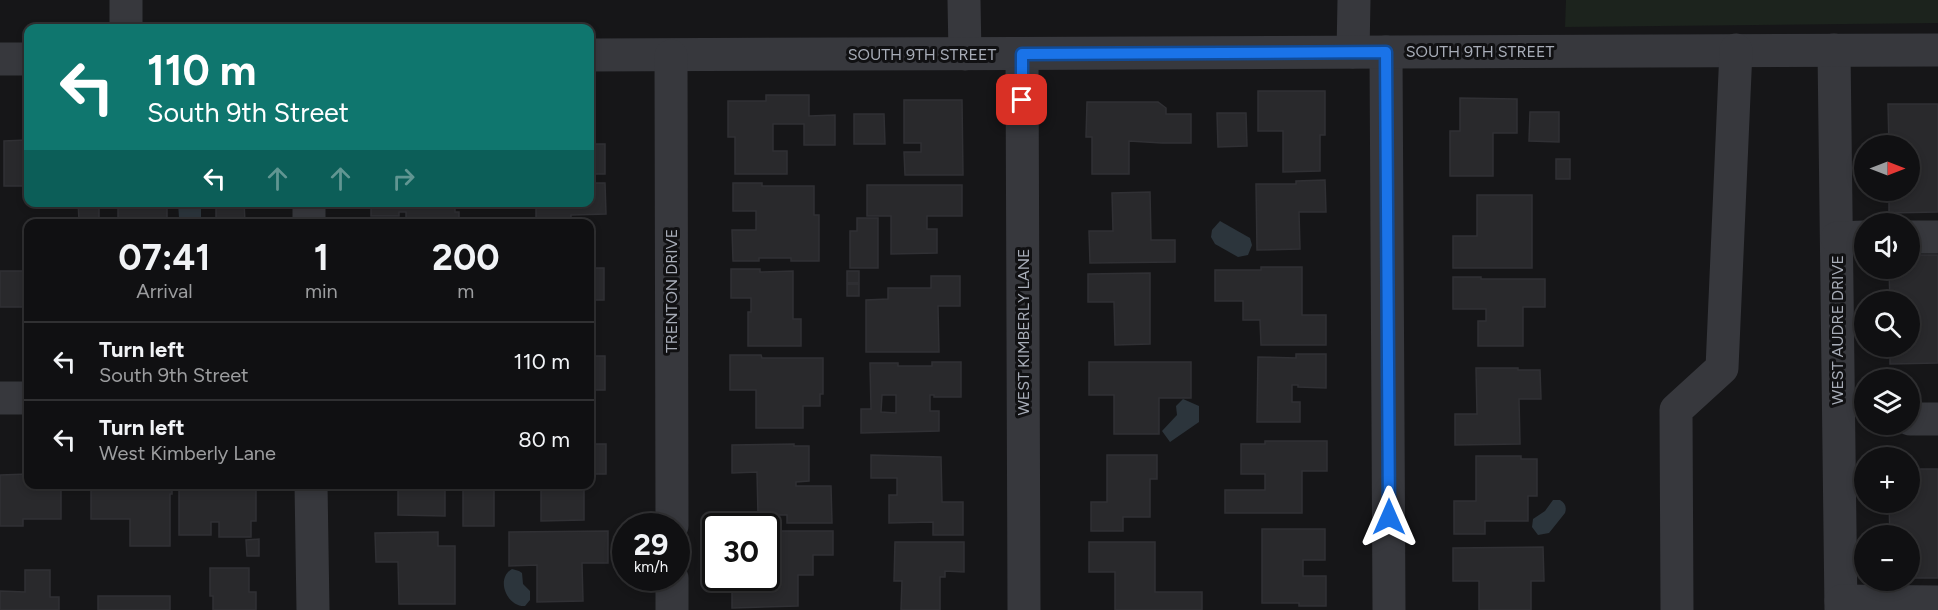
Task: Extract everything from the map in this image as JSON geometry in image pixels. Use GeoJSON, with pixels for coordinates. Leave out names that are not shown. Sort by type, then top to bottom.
{"type":"FeatureCollection","features":[{"type":"Feature","properties":{"kind":"street"},"geometry":{"type":"LineString","coordinates":[[126,0],[126,24]]}},
{"type":"Feature","properties":{"kind":"street"},"geometry":{"type":"LineString","coordinates":[[964,0],[965,54]]}},
{"type":"Feature","properties":{"kind":"street"},"geometry":{"type":"LineString","coordinates":[[1353,52],[1354,0]]}},
{"type":"Feature","properties":{"kind":"street"},"geometry":{"type":"LineString","coordinates":[[1677,610],[1676,410],[1722,368],[1736,50]]}},
{"type":"Feature","properties":{"kind":"street","name":"WEST AUDRE DRIVE"},"geometry":{"type":"LineString","coordinates":[[1834,50],[1851,237],[1851,420],[1841,605]]}},
{"type":"Feature","properties":{"kind":"street","name":"SOUTH 9TH STREET"},"geometry":{"type":"LineString","coordinates":[[594,56],[1938,50]]}},
{"type":"Feature","properties":{"kind":"street"},"geometry":{"type":"LineString","coordinates":[[1386,52],[1389,610]]}},
{"type":"Feature","properties":{"kind":"street","name":"WEST KIMBERLY LANE"},"geometry":{"type":"LineString","coordinates":[[1022,54],[1024,610]]}},
{"type":"Feature","properties":{"kind":"street","name":"TRENTON DRIVE"},"geometry":{"type":"LineString","coordinates":[[671,56],[672,513]]}},
{"type":"Feature","properties":{"kind":"street"},"geometry":{"type":"LineString","coordinates":[[0,59],[24,59]]}},
{"type":"Feature","properties":{"kind":"street"},"geometry":{"type":"LineString","coordinates":[[1920,237],[1938,237]]}},
{"type":"Feature","properties":{"kind":"street"},"geometry":{"type":"LineString","coordinates":[[0,398],[24,398]]}},
{"type":"Feature","properties":{"kind":"street"},"geometry":{"type":"LineString","coordinates":[[1920,419],[1938,419]]}},
{"type":"Feature","properties":{"kind":"street"},"geometry":{"type":"LineString","coordinates":[[311,489],[313,610]]}},
{"type":"Feature","properties":{"kind":"street"},"geometry":{"type":"LineString","coordinates":[[672,591],[672,610]]}},
{"type":"Feature","properties":{"kind":"street"},"geometry":{"type":"LineString","coordinates":[[1841,605],[1938,602]]}},
{"type":"Feature","properties":{"kind":"shaded area"},"geometry":{"type":"Polygon","coordinates":[[[1566,0],[1938,0],[1938,23],[1565,27],[1566,0]]]}},
{"type":"Feature","properties":{"kind":"shaded area"},"geometry":{"type":"Polygon","coordinates":[[[178,207],[201,207],[201,219],[179,218],[178,207]]]}},
{"type":"Feature","properties":{"kind":"shaded area"},"geometry":{"type":"Polygon","coordinates":[[[1220,221],[1250,238],[1252,245],[1248,255],[1238,257],[1215,244],[1211,237],[1212,230],[1220,221]]]}},
{"type":"Feature","properties":{"kind":"shaded area"},"geometry":{"type":"Polygon","coordinates":[[[1183,399],[1199,406],[1199,422],[1170,442],[1162,431],[1177,415],[1176,406],[1183,399]]]}},
{"type":"Feature","properties":{"kind":"shaded area"},"geometry":{"type":"Polygon","coordinates":[[[1553,500],[1563,502],[1566,507],[1565,513],[1549,533],[1538,535],[1532,527],[1533,519],[1545,511],[1553,500]]]}},
{"type":"Feature","properties":{"kind":"shaded area"},"geometry":{"type":"Polygon","coordinates":[[[512,569],[522,573],[523,584],[530,591],[530,600],[525,606],[513,602],[505,592],[504,579],[512,569]]]}},
{"type":"Feature","properties":{"kind":"building"},"geometry":{"type":"Polygon","coordinates":[[[1258,91],[1325,91],[1325,135],[1320,135],[1320,171],[1283,172],[1283,131],[1258,131],[1258,91]]]}},
{"type":"Feature","properties":{"kind":"building"},"geometry":{"type":"Polygon","coordinates":[[[766,95],[809,95],[809,116],[835,115],[835,145],[804,145],[804,124],[773,124],[773,151],[787,151],[787,174],[735,174],[735,137],[728,137],[728,101],[766,101],[766,95]]]}},
{"type":"Feature","properties":{"kind":"building"},"geometry":{"type":"Polygon","coordinates":[[[1460,98],[1517,99],[1517,133],[1493,133],[1493,176],[1450,176],[1450,131],[1460,131],[1460,98]]]}},
{"type":"Feature","properties":{"kind":"building"},"geometry":{"type":"Polygon","coordinates":[[[904,100],[962,100],[963,175],[905,175],[904,152],[921,152],[921,143],[904,143],[904,100]]]}},
{"type":"Feature","properties":{"kind":"building"},"geometry":{"type":"Polygon","coordinates":[[[1087,102],[1158,102],[1166,108],[1166,114],[1191,114],[1191,143],[1129,141],[1129,174],[1092,174],[1092,137],[1086,137],[1087,102]]]}},
{"type":"Feature","properties":{"kind":"building"},"geometry":{"type":"Polygon","coordinates":[[[1888,104],[1938,104],[1938,212],[1889,213],[1889,201],[1920,201],[1920,135],[1889,135],[1888,104]]]}},
{"type":"Feature","properties":{"kind":"building"},"geometry":{"type":"Polygon","coordinates":[[[1530,112],[1559,112],[1559,142],[1529,141],[1530,112]]]}},
{"type":"Feature","properties":{"kind":"building"},"geometry":{"type":"Polygon","coordinates":[[[1217,113],[1246,113],[1247,146],[1218,147],[1217,113]]]}},
{"type":"Feature","properties":{"kind":"building"},"geometry":{"type":"Polygon","coordinates":[[[854,114],[884,114],[885,144],[854,144],[854,114]]]}},
{"type":"Feature","properties":{"kind":"building"},"geometry":{"type":"Polygon","coordinates":[[[24,140],[24,186],[4,186],[4,141],[24,140]]]}},
{"type":"Feature","properties":{"kind":"building"},"geometry":{"type":"Polygon","coordinates":[[[594,144],[605,144],[605,174],[594,174],[594,144]]]}},
{"type":"Feature","properties":{"kind":"building"},"geometry":{"type":"Polygon","coordinates":[[[1556,159],[1570,159],[1570,179],[1556,179],[1556,159]]]}},
{"type":"Feature","properties":{"kind":"building"},"geometry":{"type":"Polygon","coordinates":[[[1325,180],[1326,212],[1299,212],[1300,249],[1257,250],[1256,184],[1296,184],[1296,181],[1325,180]]]}},
{"type":"Feature","properties":{"kind":"building"},"geometry":{"type":"Polygon","coordinates":[[[594,183],[605,183],[606,214],[571,215],[571,219],[536,219],[536,207],[594,207],[594,183]]]}},
{"type":"Feature","properties":{"kind":"building"},"geometry":{"type":"Polygon","coordinates":[[[733,183],[762,183],[762,186],[814,186],[814,215],[819,215],[819,261],[759,258],[759,261],[733,261],[732,230],[756,230],[756,211],[733,211],[733,183]]]}},
{"type":"Feature","properties":{"kind":"building"},"geometry":{"type":"Polygon","coordinates":[[[867,185],[962,185],[962,216],[927,216],[927,229],[937,229],[937,253],[891,254],[891,216],[867,216],[867,185]]]}},
{"type":"Feature","properties":{"kind":"building"},"geometry":{"type":"Polygon","coordinates":[[[1150,192],[1151,240],[1175,240],[1175,262],[1090,263],[1089,231],[1113,231],[1112,193],[1150,192]]]}},
{"type":"Feature","properties":{"kind":"building"},"geometry":{"type":"Polygon","coordinates":[[[1477,195],[1532,195],[1532,268],[1453,268],[1453,236],[1477,236],[1477,195]]]}},
{"type":"Feature","properties":{"kind":"building"},"geometry":{"type":"Polygon","coordinates":[[[78,207],[99,207],[99,219],[79,219],[78,207]]]}},
{"type":"Feature","properties":{"kind":"building"},"geometry":{"type":"Polygon","coordinates":[[[118,207],[167,207],[167,218],[118,218],[118,207]]]}},
{"type":"Feature","properties":{"kind":"building"},"geometry":{"type":"Polygon","coordinates":[[[216,207],[244,207],[245,219],[216,219],[216,207]]]}},
{"type":"Feature","properties":{"kind":"building"},"geometry":{"type":"Polygon","coordinates":[[[371,207],[455,207],[455,212],[459,212],[459,219],[406,219],[406,212],[399,212],[399,216],[371,216],[371,207]]]}},
{"type":"Feature","properties":{"kind":"building"},"geometry":{"type":"Polygon","coordinates":[[[857,218],[878,218],[878,268],[850,268],[850,231],[857,231],[857,218]]]}},
{"type":"Feature","properties":{"kind":"building"},"geometry":{"type":"Polygon","coordinates":[[[1920,255],[1938,255],[1938,363],[1890,364],[1890,357],[1920,357],[1920,291],[1890,291],[1889,279],[1920,279],[1920,255]]]}},
{"type":"Feature","properties":{"kind":"building"},"geometry":{"type":"Polygon","coordinates":[[[1261,267],[1302,267],[1302,315],[1326,315],[1326,345],[1261,345],[1260,320],[1243,320],[1243,301],[1215,301],[1215,270],[1261,270],[1261,267]]]}},
{"type":"Feature","properties":{"kind":"building"},"geometry":{"type":"Polygon","coordinates":[[[594,268],[604,268],[604,300],[594,300],[594,268]]]}},
{"type":"Feature","properties":{"kind":"building"},"geometry":{"type":"Polygon","coordinates":[[[731,269],[760,269],[760,272],[793,271],[793,319],[801,319],[801,346],[748,346],[748,312],[751,312],[751,298],[731,298],[731,269]]]}},
{"type":"Feature","properties":{"kind":"building"},"geometry":{"type":"Polygon","coordinates":[[[0,271],[24,271],[24,307],[0,307],[0,271]]]}},
{"type":"Feature","properties":{"kind":"building"},"geometry":{"type":"Polygon","coordinates":[[[847,271],[859,271],[859,283],[847,283],[847,271]]]}},
{"type":"Feature","properties":{"kind":"building"},"geometry":{"type":"Polygon","coordinates":[[[1150,273],[1150,344],[1115,345],[1114,302],[1088,302],[1088,274],[1150,273]]]}},
{"type":"Feature","properties":{"kind":"building"},"geometry":{"type":"Polygon","coordinates":[[[931,276],[960,276],[960,306],[938,306],[939,352],[866,352],[866,300],[888,299],[888,288],[931,288],[931,276]]]}},
{"type":"Feature","properties":{"kind":"building"},"geometry":{"type":"Polygon","coordinates":[[[1453,277],[1545,279],[1545,307],[1523,307],[1523,346],[1478,346],[1478,321],[1486,321],[1486,309],[1453,309],[1453,277]]]}},
{"type":"Feature","properties":{"kind":"building"},"geometry":{"type":"Polygon","coordinates":[[[847,284],[859,284],[859,296],[847,296],[847,284]]]}},
{"type":"Feature","properties":{"kind":"building"},"geometry":{"type":"Polygon","coordinates":[[[1296,354],[1326,354],[1326,388],[1292,385],[1292,402],[1300,402],[1300,422],[1257,422],[1258,357],[1296,358],[1296,354]]]}},
{"type":"Feature","properties":{"kind":"building"},"geometry":{"type":"Polygon","coordinates":[[[730,355],[761,355],[762,358],[823,358],[823,394],[820,394],[820,406],[803,406],[803,428],[756,428],[756,390],[730,390],[730,355]]]}},
{"type":"Feature","properties":{"kind":"building"},"geometry":{"type":"Polygon","coordinates":[[[594,356],[605,356],[605,390],[594,390],[594,356]]]}},
{"type":"Feature","properties":{"kind":"building"},"geometry":{"type":"Polygon","coordinates":[[[932,362],[961,362],[961,397],[930,395],[930,411],[939,411],[939,431],[861,433],[861,409],[871,409],[870,363],[932,366],[932,362]],[[882,395],[881,412],[896,413],[896,395],[882,395]]]}},
{"type":"Feature","properties":{"kind":"building"},"geometry":{"type":"Polygon","coordinates":[[[1089,362],[1191,362],[1191,398],[1159,398],[1159,434],[1114,434],[1114,395],[1089,395],[1089,362]]]}},
{"type":"Feature","properties":{"kind":"building"},"geometry":{"type":"Polygon","coordinates":[[[1476,368],[1540,370],[1541,399],[1519,399],[1520,444],[1455,445],[1455,414],[1477,414],[1476,368]]]}},
{"type":"Feature","properties":{"kind":"building"},"geometry":{"type":"Polygon","coordinates":[[[1265,441],[1327,441],[1327,471],[1302,471],[1302,513],[1225,513],[1225,490],[1265,490],[1265,474],[1241,474],[1241,444],[1265,444],[1265,441]]]}},
{"type":"Feature","properties":{"kind":"building"},"geometry":{"type":"Polygon","coordinates":[[[594,444],[606,444],[606,474],[594,474],[594,444]]]}},
{"type":"Feature","properties":{"kind":"building"},"geometry":{"type":"Polygon","coordinates":[[[794,444],[794,446],[809,446],[809,481],[796,482],[796,486],[831,486],[832,523],[787,523],[787,515],[758,513],[757,472],[732,473],[732,445],[794,444]]]}},
{"type":"Feature","properties":{"kind":"building"},"geometry":{"type":"Polygon","coordinates":[[[871,455],[941,457],[942,502],[963,502],[963,535],[933,535],[933,522],[889,523],[889,495],[897,495],[897,478],[871,478],[871,455]]]}},
{"type":"Feature","properties":{"kind":"building"},"geometry":{"type":"Polygon","coordinates":[[[1107,455],[1157,455],[1157,479],[1150,479],[1150,517],[1123,517],[1123,531],[1091,531],[1091,502],[1107,502],[1107,455]]]}},
{"type":"Feature","properties":{"kind":"building"},"geometry":{"type":"Polygon","coordinates":[[[1476,456],[1521,456],[1521,459],[1537,459],[1537,496],[1528,496],[1528,521],[1485,521],[1485,534],[1454,534],[1454,501],[1476,501],[1476,456]]]}},
{"type":"Feature","properties":{"kind":"building"},"geometry":{"type":"Polygon","coordinates":[[[1920,469],[1938,469],[1938,578],[1920,578],[1920,525],[1890,525],[1889,513],[1920,513],[1920,469]]]}},
{"type":"Feature","properties":{"kind":"building"},"geometry":{"type":"Polygon","coordinates":[[[24,474],[24,489],[72,489],[61,490],[61,519],[23,519],[23,526],[0,526],[0,475],[24,474]]]}},
{"type":"Feature","properties":{"kind":"building"},"geometry":{"type":"Polygon","coordinates":[[[91,489],[172,489],[172,494],[170,494],[170,546],[130,546],[130,519],[91,519],[91,489]]]}},
{"type":"Feature","properties":{"kind":"building"},"geometry":{"type":"Polygon","coordinates":[[[179,489],[256,489],[256,521],[251,521],[251,537],[219,537],[219,522],[211,522],[211,535],[179,535],[179,489]]]}},
{"type":"Feature","properties":{"kind":"building"},"geometry":{"type":"Polygon","coordinates":[[[398,489],[445,489],[445,516],[398,515],[398,489]]]}},
{"type":"Feature","properties":{"kind":"building"},"geometry":{"type":"Polygon","coordinates":[[[541,489],[584,489],[584,520],[541,521],[541,489]]]}},
{"type":"Feature","properties":{"kind":"building"},"geometry":{"type":"Polygon","coordinates":[[[463,490],[494,490],[494,526],[463,526],[463,490]]]}},
{"type":"Feature","properties":{"kind":"building"},"geometry":{"type":"Polygon","coordinates":[[[1262,529],[1325,529],[1325,560],[1303,560],[1303,576],[1326,576],[1326,606],[1262,603],[1262,529]]]}},
{"type":"Feature","properties":{"kind":"building"},"geometry":{"type":"Polygon","coordinates":[[[608,531],[608,563],[582,563],[583,601],[537,602],[537,565],[509,566],[509,532],[608,531]]]}},
{"type":"Feature","properties":{"kind":"building"},"geometry":{"type":"Polygon","coordinates":[[[780,531],[833,531],[833,555],[813,555],[813,575],[798,575],[798,606],[732,608],[732,591],[780,591],[780,531]]]}},
{"type":"Feature","properties":{"kind":"building"},"geometry":{"type":"Polygon","coordinates":[[[438,532],[438,546],[455,546],[455,604],[399,604],[398,562],[376,562],[375,533],[438,532]]]}},
{"type":"Feature","properties":{"kind":"building"},"geometry":{"type":"Polygon","coordinates":[[[259,539],[259,556],[247,556],[246,540],[259,539]]]}},
{"type":"Feature","properties":{"kind":"building"},"geometry":{"type":"Polygon","coordinates":[[[895,542],[964,542],[964,572],[945,571],[945,577],[940,577],[940,610],[901,610],[902,581],[894,581],[895,542]]]}},
{"type":"Feature","properties":{"kind":"building"},"geometry":{"type":"Polygon","coordinates":[[[1089,542],[1155,542],[1155,592],[1202,592],[1202,610],[1115,610],[1115,572],[1089,572],[1089,542]]]}},
{"type":"Feature","properties":{"kind":"building"},"geometry":{"type":"Polygon","coordinates":[[[1543,547],[1544,581],[1531,581],[1531,610],[1479,610],[1479,581],[1453,581],[1453,548],[1543,547]]]}},
{"type":"Feature","properties":{"kind":"building"},"geometry":{"type":"Polygon","coordinates":[[[210,568],[249,568],[249,592],[256,592],[256,610],[213,610],[213,596],[210,596],[210,568]]]}},
{"type":"Feature","properties":{"kind":"building"},"geometry":{"type":"Polygon","coordinates":[[[25,570],[50,570],[50,597],[59,597],[59,610],[0,610],[0,591],[25,592],[25,570]]]}},
{"type":"Feature","properties":{"kind":"building"},"geometry":{"type":"Polygon","coordinates":[[[98,596],[170,596],[170,610],[98,610],[98,596]]]}},
{"type":"Feature","properties":{"kind":"route"},"geometry":{"type":"LineString","coordinates":[[1022,100],[1022,54],[1386,52],[1389,517]]}}]}
